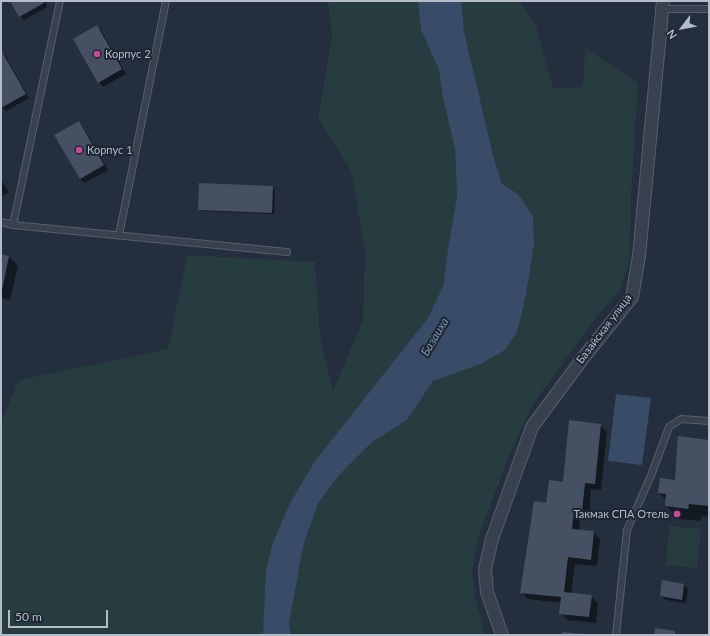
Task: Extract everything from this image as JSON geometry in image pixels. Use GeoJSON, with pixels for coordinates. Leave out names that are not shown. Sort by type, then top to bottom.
{"type":"FeatureCollection","features":[{"type":"Feature","properties":{"kind":"street","name":"Базайская улица"},"geometry":{"type":"LineString","coordinates":[[502,635],[488,592],[485,569],[492,540],[532,427],[578,364],[632,297],[639,256],[662,5]]}},
{"type":"Feature","properties":{"kind":"lane"},"geometry":{"type":"LineString","coordinates":[[13,225],[60,1]]}},
{"type":"Feature","properties":{"kind":"lane"},"geometry":{"type":"LineString","coordinates":[[119,235],[166,1]]}},
{"type":"Feature","properties":{"kind":"lane"},"geometry":{"type":"LineString","coordinates":[[662,5],[709,9]]}},
{"type":"Feature","properties":{"kind":"lane"},"geometry":{"type":"LineString","coordinates":[[1,222],[13,225],[288,252]]}},
{"type":"Feature","properties":{"kind":"lane"},"geometry":{"type":"LineString","coordinates":[[616,635],[628,530],[652,473],[669,427],[681,420],[709,421]]}},
{"type":"Feature","properties":{"kind":"green space"},"geometry":{"type":"Polygon","coordinates":[[[328,1],[418,1],[421,30],[439,70],[443,98],[455,149],[457,196],[443,286],[428,318],[315,461],[290,503],[273,542],[262,635],[1,635],[1,422],[19,380],[168,349],[187,255],[315,262],[320,337],[333,391],[363,320],[365,251],[351,171],[318,118],[332,37],[328,1]]]}},
{"type":"Feature","properties":{"kind":"green space"},"geometry":{"type":"Polygon","coordinates":[[[461,1],[519,1],[536,26],[553,88],[583,87],[585,48],[638,83],[631,197],[630,257],[621,289],[597,316],[533,404],[511,451],[479,535],[472,572],[475,595],[485,635],[291,635],[289,623],[304,542],[319,502],[340,474],[372,442],[407,420],[433,381],[481,364],[505,350],[517,332],[525,300],[534,245],[533,216],[518,194],[502,184],[493,155],[464,31],[461,1]]]}},
{"type":"Feature","properties":{"kind":"green space"},"geometry":{"type":"Polygon","coordinates":[[[669,526],[701,529],[697,568],[666,565],[669,526]]]}},
{"type":"Feature","properties":{"kind":"water","name":"Базаиха"},"geometry":{"type":"Polygon","coordinates":[[[418,1],[461,1],[464,31],[493,155],[502,184],[518,194],[533,216],[534,245],[525,300],[517,332],[505,350],[481,364],[433,381],[407,420],[372,442],[340,474],[319,502],[304,542],[289,623],[291,635],[262,635],[266,571],[273,542],[290,503],[315,461],[428,318],[443,286],[457,196],[455,149],[443,98],[439,70],[421,30],[418,1]]]}},
{"type":"Feature","properties":{"kind":"water"},"geometry":{"type":"Polygon","coordinates":[[[616,394],[651,398],[642,465],[608,461],[616,394]]]}},
{"type":"Feature","properties":{"kind":"building"},"geometry":{"type":"Polygon","coordinates":[[[10,1],[43,1],[44,3],[19,17],[10,1]]]}},
{"type":"Feature","properties":{"kind":"building","name":"Корпус 2"},"geometry":{"type":"Polygon","coordinates":[[[97,25],[122,69],[98,83],[73,39],[97,25]]]}},
{"type":"Feature","properties":{"kind":"building"},"geometry":{"type":"Polygon","coordinates":[[[1,50],[26,94],[1,108],[1,50]]]}},
{"type":"Feature","properties":{"kind":"building","name":"Корпус 1"},"geometry":{"type":"Polygon","coordinates":[[[79,121],[104,165],[80,179],[54,135],[79,121]]]}},
{"type":"Feature","properties":{"kind":"building"},"geometry":{"type":"Polygon","coordinates":[[[199,183],[273,186],[272,213],[198,210],[199,183]]]}},
{"type":"Feature","properties":{"kind":"building"},"geometry":{"type":"Polygon","coordinates":[[[1,254],[9,256],[2,290],[1,290],[1,254]]]}},
{"type":"Feature","properties":{"kind":"building"},"geometry":{"type":"Polygon","coordinates":[[[569,420],[601,424],[595,484],[585,483],[582,512],[574,511],[572,529],[594,531],[591,560],[568,557],[564,592],[592,595],[589,617],[559,614],[561,597],[520,593],[534,501],[546,503],[549,480],[563,482],[569,420]]]}},
{"type":"Feature","properties":{"kind":"building"},"geometry":{"type":"Polygon","coordinates":[[[678,436],[709,440],[709,506],[689,504],[688,509],[665,506],[666,494],[658,493],[660,478],[675,480],[678,436]]]}},
{"type":"Feature","properties":{"kind":"building"},"geometry":{"type":"Polygon","coordinates":[[[662,580],[684,584],[682,600],[660,596],[662,580]]]}},
{"type":"Feature","properties":{"kind":"building"},"geometry":{"type":"Polygon","coordinates":[[[655,628],[675,631],[675,635],[654,635],[655,628]]]}},
{"type":"Feature","properties":{"kind":"building"},"geometry":{"type":"Polygon","coordinates":[[[562,632],[585,634],[585,635],[562,635],[562,632]]]}},
{"type":"Feature","properties":{"kind":"place","name":"Корпус 2"},"geometry":{"type":"Point","coordinates":[97,54]}},
{"type":"Feature","properties":{"kind":"place","name":"Корпус 1"},"geometry":{"type":"Point","coordinates":[79,150]}},
{"type":"Feature","properties":{"kind":"place","name":"Такмак СПА Отель"},"geometry":{"type":"Point","coordinates":[677,514]}}]}
